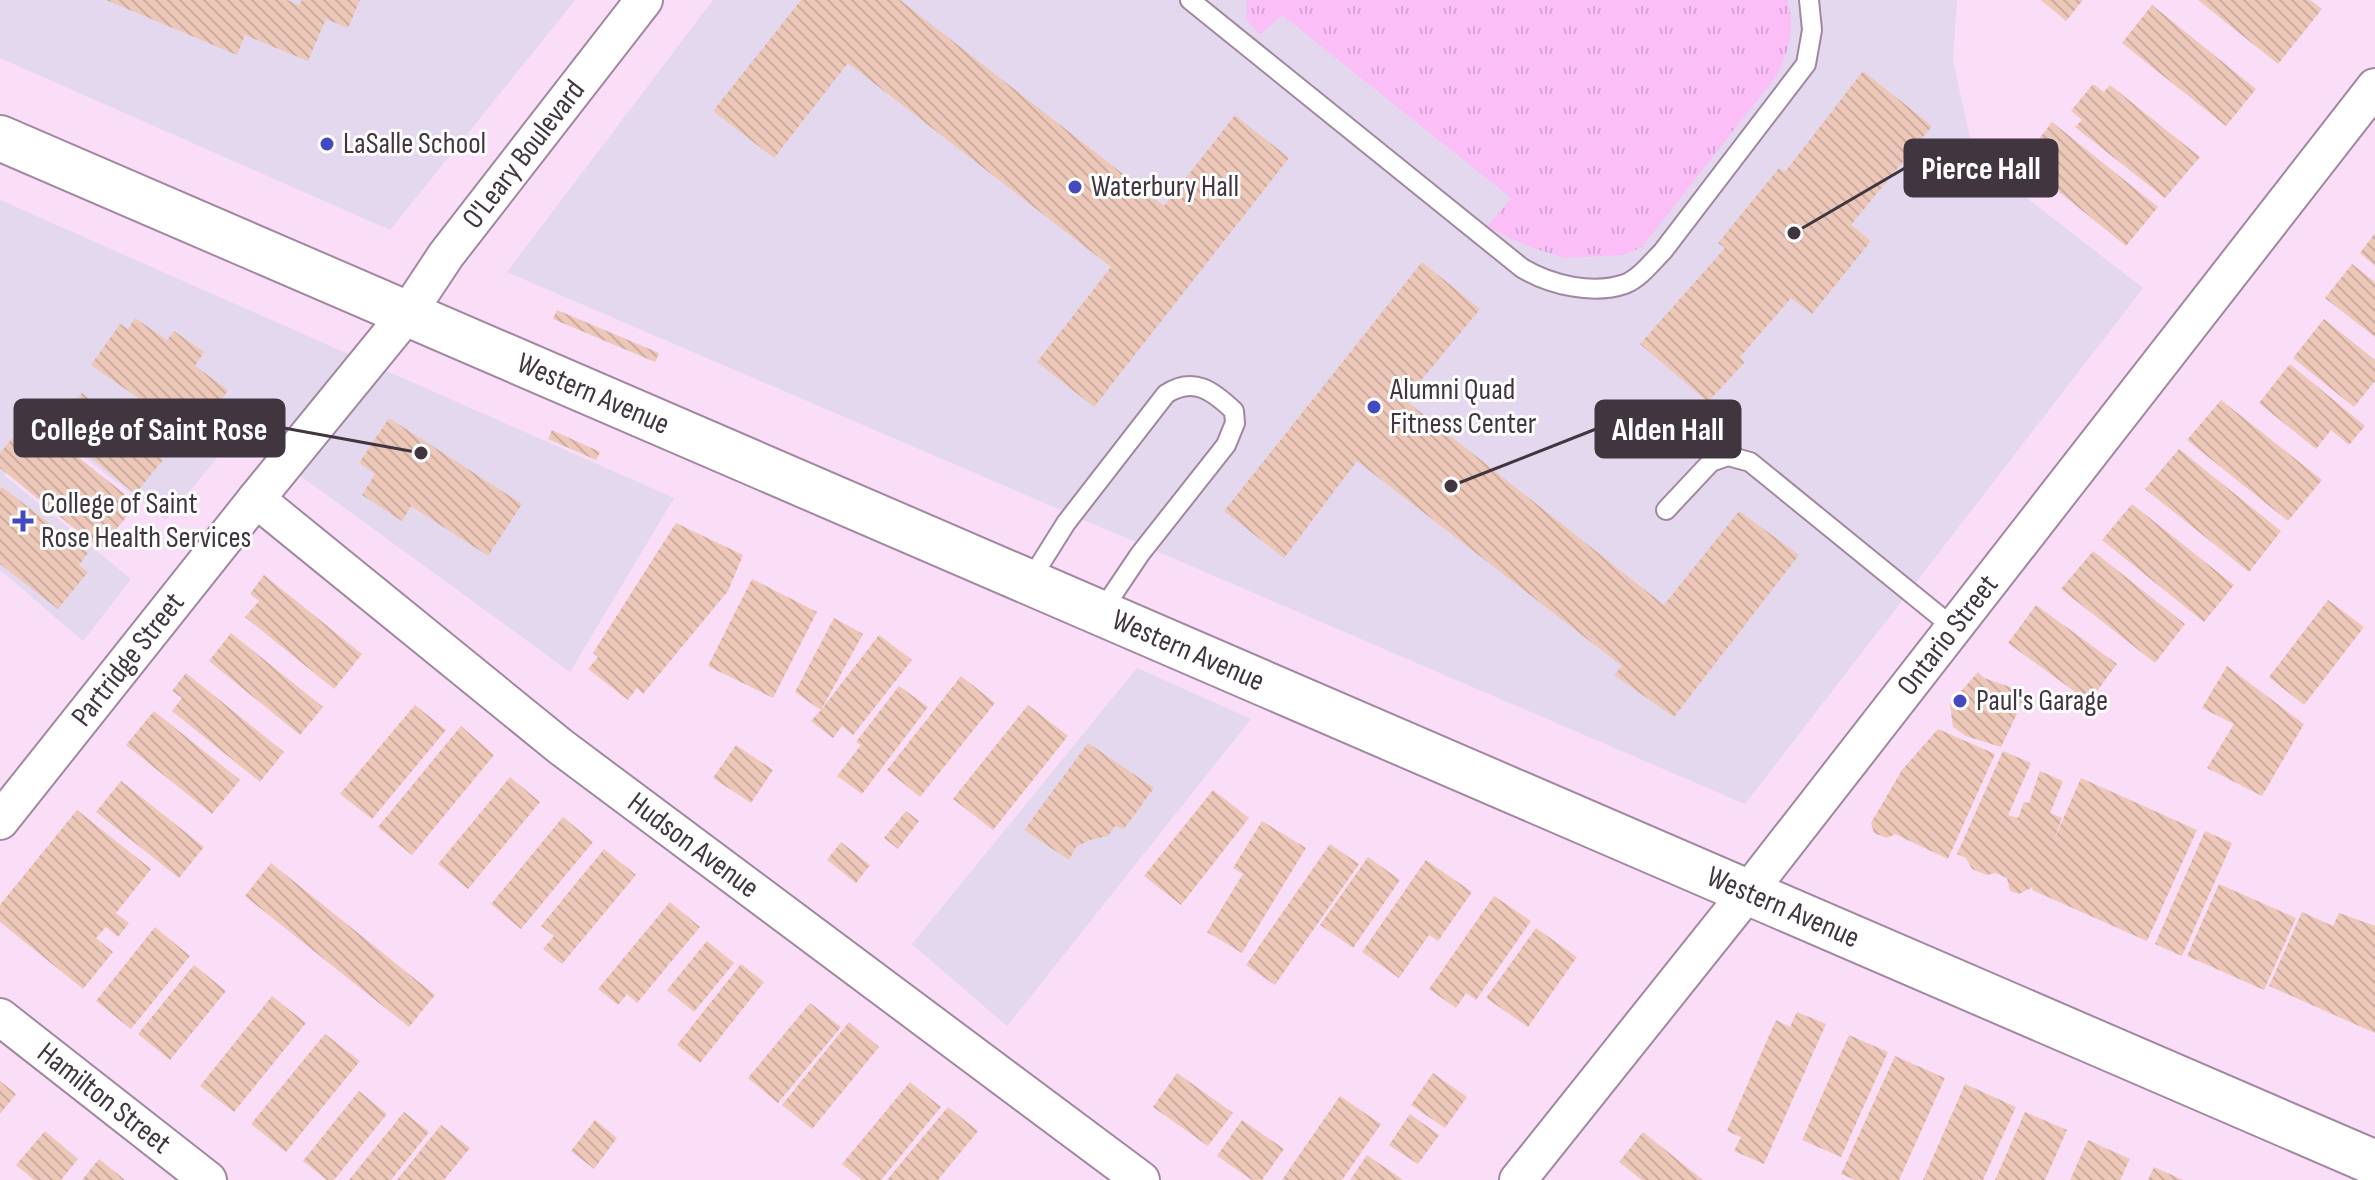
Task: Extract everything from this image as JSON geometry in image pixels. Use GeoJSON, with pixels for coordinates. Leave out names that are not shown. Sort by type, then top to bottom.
{"type":"FeatureCollection","features":[{"type":"Feature","properties":{"kind":"street","name":"O'Leary Boulevard"},"geometry":{"type":"LineString","coordinates":[[407,314],[446,255],[644,0]]}},
{"type":"Feature","properties":{"kind":"street","name":"Ontario Street"},"geometry":{"type":"LineString","coordinates":[[1518,1180],[1748,892],[2375,87]]}},
{"type":"Feature","properties":{"kind":"street","name":"Western Avenue"},"geometry":{"type":"LineString","coordinates":[[0,138],[2375,1163]]}},
{"type":"Feature","properties":{"kind":"street","name":"Partridge Street"},"geometry":{"type":"LineString","coordinates":[[0,821],[407,314]]}},
{"type":"Feature","properties":{"kind":"street","name":"Hudson Avenue"},"geometry":{"type":"LineString","coordinates":[[256,499],[561,747],[1141,1180]]}},
{"type":"Feature","properties":{"kind":"street","name":"Hamilton Street"},"geometry":{"type":"LineString","coordinates":[[0,1017],[208,1180]]}},
{"type":"Feature","properties":{"kind":"lane"},"geometry":{"type":"LineString","coordinates":[[1191,0],[1522,268],[1559,284],[1602,287],[1625,284],[1663,251],[1806,64],[1812,30],[1809,0]]}},
{"type":"Feature","properties":{"kind":"lane"},"geometry":{"type":"LineString","coordinates":[[1029,582],[1066,523],[1166,394],[1179,385],[1206,389],[1234,411],[1232,433],[1226,445],[1140,554],[1100,613]]}},
{"type":"Feature","properties":{"kind":"lane"},"geometry":{"type":"LineString","coordinates":[[1666,510],[1711,462],[1728,456],[1750,462],[1954,628]]}},
{"type":"Feature","properties":{"kind":"shaded area","name":"LaSalle School"},"geometry":{"type":"Polygon","coordinates":[[[0,0],[575,0],[390,230],[0,58],[0,0]]]}},
{"type":"Feature","properties":{"kind":"shaded area"},"geometry":{"type":"Polygon","coordinates":[[[713,0],[1957,0],[1953,60],[1974,157],[2143,288],[1745,804],[507,272],[713,0]]]}},
{"type":"Feature","properties":{"kind":"shaded area"},"geometry":{"type":"Polygon","coordinates":[[[0,200],[674,498],[570,672],[239,431],[166,520],[44,426],[4,475],[131,579],[83,641],[0,570],[0,200]]]}},
{"type":"Feature","properties":{"kind":"shaded area"},"geometry":{"type":"Polygon","coordinates":[[[1137,668],[1251,719],[1007,1026],[912,944],[1137,668]]]}},
{"type":"Feature","properties":{"kind":"green space"},"geometry":{"type":"Polygon","coordinates":[[[1247,0],[1787,0],[1791,29],[1785,57],[1777,75],[1642,247],[1623,255],[1565,258],[1527,246],[1487,227],[1511,198],[1282,15],[1260,35],[1246,19],[1247,0]]]}},
{"type":"Feature","properties":{"kind":"building"},"geometry":{"type":"Polygon","coordinates":[[[106,0],[287,0],[299,5],[302,0],[360,0],[348,28],[326,19],[308,61],[245,35],[237,55],[106,0]]]}},
{"type":"Feature","properties":{"kind":"building","name":"Waterbury Hall"},"geometry":{"type":"Polygon","coordinates":[[[801,0],[900,0],[1164,206],[1235,115],[1289,158],[1094,407],[1037,362],[1111,267],[848,63],[774,158],[713,111],[801,0]]]}},
{"type":"Feature","properties":{"kind":"building"},"geometry":{"type":"Polygon","coordinates":[[[2041,0],[2083,0],[2066,21],[2041,0]]]}},
{"type":"Feature","properties":{"kind":"building"},"geometry":{"type":"Polygon","coordinates":[[[2198,0],[2310,0],[2322,9],[2278,64],[2198,0]]]}},
{"type":"Feature","properties":{"kind":"building"},"geometry":{"type":"Polygon","coordinates":[[[2152,5],[2256,89],[2226,126],[2122,43],[2152,5]]]}},
{"type":"Feature","properties":{"kind":"building"},"geometry":{"type":"Polygon","coordinates":[[[1863,71],[1932,126],[1851,225],[1871,241],[1812,314],[1791,298],[1740,357],[1745,362],[1708,402],[1640,344],[1725,248],[1718,243],[1779,168],[1785,172],[1863,71]]]}},
{"type":"Feature","properties":{"kind":"building"},"geometry":{"type":"Polygon","coordinates":[[[2093,84],[2104,92],[2110,85],[2200,157],[2165,198],[2075,127],[2082,120],[2071,111],[2093,84]]]}},
{"type":"Feature","properties":{"kind":"building"},"geometry":{"type":"Polygon","coordinates":[[[2052,122],[2158,207],[2126,246],[2032,170],[2043,158],[2031,149],[2052,122]]]}},
{"type":"Feature","properties":{"kind":"building"},"geometry":{"type":"Polygon","coordinates":[[[2375,233],[2375,266],[2360,253],[2375,233]]]}},
{"type":"Feature","properties":{"kind":"building"},"geometry":{"type":"Polygon","coordinates":[[[1422,262],[1480,309],[1405,400],[1664,605],[1739,511],[1799,555],[1674,717],[1614,675],[1622,666],[1357,461],[1284,558],[1224,511],[1422,262]]]}},
{"type":"Feature","properties":{"kind":"building"},"geometry":{"type":"Polygon","coordinates":[[[2352,264],[2375,282],[2375,337],[2325,298],[2352,264]]]}},
{"type":"Feature","properties":{"kind":"building"},"geometry":{"type":"Polygon","coordinates":[[[557,310],[659,353],[655,362],[553,319],[557,310]]]}},
{"type":"Feature","properties":{"kind":"building"},"geometry":{"type":"Polygon","coordinates":[[[135,318],[167,340],[174,331],[204,352],[195,366],[228,390],[207,421],[183,405],[171,421],[91,365],[120,324],[128,329],[135,318]]]}},
{"type":"Feature","properties":{"kind":"building"},"geometry":{"type":"Polygon","coordinates":[[[2324,319],[2375,360],[2375,381],[2354,407],[2293,358],[2324,319]]]}},
{"type":"Feature","properties":{"kind":"building"},"geometry":{"type":"Polygon","coordinates":[[[2290,364],[2365,426],[2349,445],[2331,430],[2316,449],[2259,403],[2290,364]]]}},
{"type":"Feature","properties":{"kind":"building"},"geometry":{"type":"Polygon","coordinates":[[[82,393],[163,460],[135,494],[76,445],[89,430],[66,411],[82,393]]]}},
{"type":"Feature","properties":{"kind":"building"},"geometry":{"type":"Polygon","coordinates":[[[2221,400],[2322,480],[2288,521],[2187,440],[2221,400]]]}},
{"type":"Feature","properties":{"kind":"building"},"geometry":{"type":"Polygon","coordinates":[[[29,418],[137,504],[100,549],[0,468],[0,453],[29,418]]]}},
{"type":"Feature","properties":{"kind":"building"},"geometry":{"type":"Polygon","coordinates":[[[389,418],[522,504],[488,556],[411,506],[402,521],[362,495],[375,474],[359,463],[389,418]]]}},
{"type":"Feature","properties":{"kind":"building"},"geometry":{"type":"Polygon","coordinates":[[[552,430],[600,452],[596,460],[548,439],[552,430]]]}},
{"type":"Feature","properties":{"kind":"building"},"geometry":{"type":"Polygon","coordinates":[[[2179,449],[2281,531],[2249,572],[2145,489],[2179,449]]]}},
{"type":"Feature","properties":{"kind":"building","name":"College of Saint Rose Health Services"},"geometry":{"type":"Polygon","coordinates":[[[2,487],[88,553],[79,565],[88,572],[58,609],[0,564],[2,487]]]}},
{"type":"Feature","properties":{"kind":"building"},"geometry":{"type":"Polygon","coordinates":[[[2132,504],[2234,585],[2204,622],[2102,540],[2132,504]]]}},
{"type":"Feature","properties":{"kind":"building"},"geometry":{"type":"Polygon","coordinates":[[[676,523],[743,555],[728,591],[643,694],[637,688],[628,700],[588,669],[598,657],[593,653],[676,523]]]}},
{"type":"Feature","properties":{"kind":"building"},"geometry":{"type":"Polygon","coordinates":[[[2093,551],[2185,624],[2155,663],[2061,589],[2093,551]]]}},
{"type":"Feature","properties":{"kind":"building"},"geometry":{"type":"Polygon","coordinates":[[[264,575],[362,654],[334,689],[245,617],[259,601],[250,594],[264,575]]]}},
{"type":"Feature","properties":{"kind":"building"},"geometry":{"type":"Polygon","coordinates":[[[752,579],[817,612],[773,698],[708,666],[752,579]]]}},
{"type":"Feature","properties":{"kind":"building"},"geometry":{"type":"Polygon","coordinates":[[[2328,600],[2364,627],[2304,705],[2269,677],[2328,600]]]}},
{"type":"Feature","properties":{"kind":"building"},"geometry":{"type":"Polygon","coordinates":[[[2036,605],[2117,664],[2089,702],[2008,643],[2036,605]]]}},
{"type":"Feature","properties":{"kind":"building"},"geometry":{"type":"Polygon","coordinates":[[[834,618],[863,634],[821,710],[795,692],[834,618]]]}},
{"type":"Feature","properties":{"kind":"building"},"geometry":{"type":"Polygon","coordinates":[[[231,633],[323,707],[300,735],[209,661],[231,633]]]}},
{"type":"Feature","properties":{"kind":"building"},"geometry":{"type":"Polygon","coordinates":[[[879,635],[912,660],[853,735],[842,726],[833,738],[811,721],[879,635]]]}},
{"type":"Feature","properties":{"kind":"building"},"geometry":{"type":"Polygon","coordinates":[[[2227,666],[2304,724],[2262,796],[2207,768],[2234,724],[2202,708],[2227,666]]]}},
{"type":"Feature","properties":{"kind":"building"},"geometry":{"type":"Polygon","coordinates":[[[1978,672],[1984,678],[2027,693],[2001,747],[1966,736],[1953,727],[1950,704],[1978,672]]]}},
{"type":"Feature","properties":{"kind":"building"},"geometry":{"type":"Polygon","coordinates":[[[186,673],[284,752],[260,782],[172,711],[182,698],[172,691],[186,673]]]}},
{"type":"Feature","properties":{"kind":"building"},"geometry":{"type":"Polygon","coordinates":[[[961,676],[995,703],[920,797],[887,770],[961,676]]]}},
{"type":"Feature","properties":{"kind":"building"},"geometry":{"type":"Polygon","coordinates":[[[899,686],[928,707],[862,794],[837,776],[861,745],[856,742],[899,686]]]}},
{"type":"Feature","properties":{"kind":"building"},"geometry":{"type":"Polygon","coordinates":[[[415,705],[446,730],[372,819],[340,794],[415,705]]]}},
{"type":"Feature","properties":{"kind":"building"},"geometry":{"type":"Polygon","coordinates":[[[1028,705],[1068,736],[993,830],[953,799],[1028,705]]]}},
{"type":"Feature","properties":{"kind":"building"},"geometry":{"type":"Polygon","coordinates":[[[154,711],[240,780],[212,814],[126,745],[154,711]]]}},
{"type":"Feature","properties":{"kind":"building"},"geometry":{"type":"Polygon","coordinates":[[[461,726],[494,755],[412,855],[378,827],[461,726]]]}},
{"type":"Feature","properties":{"kind":"building"},"geometry":{"type":"Polygon","coordinates":[[[1938,729],[1995,754],[1948,859],[1895,834],[1887,838],[1874,833],[1871,823],[1902,770],[1938,729]]]}},
{"type":"Feature","properties":{"kind":"building"},"geometry":{"type":"Polygon","coordinates":[[[1088,743],[1154,788],[1124,829],[1115,826],[1108,836],[1076,847],[1069,860],[1024,830],[1088,743]]]}},
{"type":"Feature","properties":{"kind":"building"},"geometry":{"type":"Polygon","coordinates":[[[736,745],[773,770],[751,803],[713,778],[736,745]]]}},
{"type":"Feature","properties":{"kind":"building"},"geometry":{"type":"Polygon","coordinates":[[[2003,751],[2031,763],[2008,815],[2018,818],[2024,802],[2029,803],[2040,771],[2063,781],[2050,813],[2062,818],[2054,840],[2081,778],[2197,830],[2147,941],[2032,890],[2033,887],[2019,894],[2010,891],[2007,878],[1972,869],[1966,858],[1957,854],[2003,751]]]}},
{"type":"Feature","properties":{"kind":"building"},"geometry":{"type":"Polygon","coordinates":[[[510,777],[540,802],[468,889],[438,864],[510,777]]]}},
{"type":"Feature","properties":{"kind":"building"},"geometry":{"type":"Polygon","coordinates":[[[121,781],[204,847],[179,878],[96,812],[121,781]]]}},
{"type":"Feature","properties":{"kind":"building"},"geometry":{"type":"Polygon","coordinates":[[[1213,790],[1249,818],[1181,905],[1144,876],[1213,790]]]}},
{"type":"Feature","properties":{"kind":"building"},"geometry":{"type":"Polygon","coordinates":[[[77,810],[151,869],[116,913],[129,923],[118,937],[106,927],[96,938],[113,952],[83,989],[0,922],[0,905],[77,810]]]}},
{"type":"Feature","properties":{"kind":"building"},"geometry":{"type":"Polygon","coordinates":[[[906,811],[919,821],[898,849],[884,838],[906,811]]]}},
{"type":"Feature","properties":{"kind":"building"},"geometry":{"type":"Polygon","coordinates":[[[563,817],[593,842],[521,929],[491,904],[563,817]]]}},
{"type":"Feature","properties":{"kind":"building"},"geometry":{"type":"Polygon","coordinates":[[[1262,821],[1306,848],[1242,953],[1207,932],[1243,874],[1233,868],[1262,821]]]}},
{"type":"Feature","properties":{"kind":"building"},"geometry":{"type":"Polygon","coordinates":[[[2205,831],[2232,843],[2182,956],[2155,944],[2205,831]]]}},
{"type":"Feature","properties":{"kind":"building"},"geometry":{"type":"Polygon","coordinates":[[[841,842],[870,865],[856,883],[827,860],[841,842]]]}},
{"type":"Feature","properties":{"kind":"building"},"geometry":{"type":"Polygon","coordinates":[[[1330,844],[1359,864],[1275,985],[1246,965],[1330,844]]]}},
{"type":"Feature","properties":{"kind":"building"},"geometry":{"type":"Polygon","coordinates":[[[604,849],[636,875],[562,964],[543,949],[554,936],[541,926],[604,849]]]}},
{"type":"Feature","properties":{"kind":"building"},"geometry":{"type":"Polygon","coordinates":[[[1368,857],[1400,880],[1353,948],[1320,925],[1368,857]]]}},
{"type":"Feature","properties":{"kind":"building"},"geometry":{"type":"Polygon","coordinates":[[[1426,860],[1472,892],[1438,941],[1429,935],[1399,978],[1362,952],[1426,860]]]}},
{"type":"Feature","properties":{"kind":"building"},"geometry":{"type":"Polygon","coordinates":[[[271,863],[435,995],[409,1027],[245,896],[271,863]]]}},
{"type":"Feature","properties":{"kind":"building"},"geometry":{"type":"Polygon","coordinates":[[[2219,884],[2296,918],[2264,990],[2187,956],[2219,884]]]}},
{"type":"Feature","properties":{"kind":"building"},"geometry":{"type":"Polygon","coordinates":[[[1494,896],[1531,921],[1476,1000],[1466,993],[1456,1008],[1429,989],[1494,896]]]}},
{"type":"Feature","properties":{"kind":"building"},"geometry":{"type":"Polygon","coordinates":[[[670,902],[700,927],[637,1003],[627,994],[618,1005],[598,989],[670,902]]]}},
{"type":"Feature","properties":{"kind":"building"},"geometry":{"type":"Polygon","coordinates":[[[2302,912],[2333,926],[2339,913],[2375,926],[2375,1033],[2269,986],[2302,912]]]}},
{"type":"Feature","properties":{"kind":"building"},"geometry":{"type":"Polygon","coordinates":[[[155,927],[190,956],[131,1029],[96,1001],[155,927]]]}},
{"type":"Feature","properties":{"kind":"building"},"geometry":{"type":"Polygon","coordinates":[[[1536,928],[1577,957],[1528,1027],[1486,998],[1536,928]]]}},
{"type":"Feature","properties":{"kind":"building"},"geometry":{"type":"Polygon","coordinates":[[[707,941],[734,963],[694,1012],[667,990],[707,941]]]}},
{"type":"Feature","properties":{"kind":"building"},"geometry":{"type":"Polygon","coordinates":[[[741,964],[764,982],[700,1063],[677,1045],[741,964]]]}},
{"type":"Feature","properties":{"kind":"building"},"geometry":{"type":"Polygon","coordinates":[[[194,965],[226,991],[170,1060],[138,1034],[194,965]]]}},
{"type":"Feature","properties":{"kind":"building"},"geometry":{"type":"Polygon","coordinates":[[[272,996],[306,1023],[234,1112],[200,1086],[272,996]]]}},
{"type":"Feature","properties":{"kind":"building"},"geometry":{"type":"Polygon","coordinates":[[[810,1003],[841,1027],[778,1103],[748,1078],[810,1003]]]}},
{"type":"Feature","properties":{"kind":"building"},"geometry":{"type":"Polygon","coordinates":[[[1797,1012],[1826,1024],[1764,1164],[1734,1151],[1741,1137],[1727,1131],[1776,1020],[1790,1027],[1797,1012]]]}},
{"type":"Feature","properties":{"kind":"building"},"geometry":{"type":"Polygon","coordinates":[[[849,1022],[879,1047],[812,1129],[782,1105],[849,1022]]]}},
{"type":"Feature","properties":{"kind":"building"},"geometry":{"type":"Polygon","coordinates":[[[325,1034],[360,1061],[286,1152],[251,1124],[325,1034]]]}},
{"type":"Feature","properties":{"kind":"building"},"geometry":{"type":"Polygon","coordinates":[[[1849,1035],[1888,1052],[1841,1157],[1802,1140],[1849,1035]]]}},
{"type":"Feature","properties":{"kind":"building"},"geometry":{"type":"Polygon","coordinates":[[[1895,1056],[1945,1078],[1899,1180],[1855,1180],[1841,1174],[1895,1056]]]}},
{"type":"Feature","properties":{"kind":"building"},"geometry":{"type":"Polygon","coordinates":[[[1177,1073],[1233,1113],[1208,1146],[1153,1107],[1177,1073]]]}},
{"type":"Feature","properties":{"kind":"building"},"geometry":{"type":"Polygon","coordinates":[[[1433,1073],[1467,1097],[1445,1128],[1411,1105],[1433,1073]]]}},
{"type":"Feature","properties":{"kind":"building"},"geometry":{"type":"Polygon","coordinates":[[[0,1081],[16,1094],[0,1114],[0,1081]]]}},
{"type":"Feature","properties":{"kind":"building"},"geometry":{"type":"Polygon","coordinates":[[[910,1082],[941,1107],[881,1180],[862,1180],[842,1164],[910,1082]]]}},
{"type":"Feature","properties":{"kind":"building"},"geometry":{"type":"Polygon","coordinates":[[[1965,1084],[2016,1107],[1983,1180],[1923,1180],[1965,1084]]]}},
{"type":"Feature","properties":{"kind":"building"},"geometry":{"type":"Polygon","coordinates":[[[359,1091],[387,1114],[334,1180],[327,1180],[303,1161],[359,1091]]]}},
{"type":"Feature","properties":{"kind":"building"},"geometry":{"type":"Polygon","coordinates":[[[1340,1096],[1381,1124],[1342,1180],[1282,1180],[1340,1096]]]}},
{"type":"Feature","properties":{"kind":"building"},"geometry":{"type":"Polygon","coordinates":[[[948,1107],[978,1131],[938,1180],[887,1180],[948,1107]]]}},
{"type":"Feature","properties":{"kind":"building"},"geometry":{"type":"Polygon","coordinates":[[[404,1112],[429,1132],[391,1180],[349,1180],[404,1112]]]}},
{"type":"Feature","properties":{"kind":"building"},"geometry":{"type":"Polygon","coordinates":[[[2025,1112],[2067,1130],[2045,1180],[1995,1180],[2025,1112]]]}},
{"type":"Feature","properties":{"kind":"building"},"geometry":{"type":"Polygon","coordinates":[[[1410,1114],[1439,1135],[1418,1164],[1389,1145],[1410,1114]]]}},
{"type":"Feature","properties":{"kind":"building"},"geometry":{"type":"Polygon","coordinates":[[[595,1120],[617,1138],[594,1169],[571,1151],[595,1120]]]}},
{"type":"Feature","properties":{"kind":"building"},"geometry":{"type":"Polygon","coordinates":[[[1242,1120],[1284,1149],[1262,1180],[1252,1180],[1217,1156],[1242,1120]]]}},
{"type":"Feature","properties":{"kind":"building"},"geometry":{"type":"Polygon","coordinates":[[[441,1125],[470,1148],[444,1180],[397,1180],[441,1125]]]}},
{"type":"Feature","properties":{"kind":"building"},"geometry":{"type":"Polygon","coordinates":[[[45,1131],[78,1159],[61,1180],[34,1180],[16,1165],[45,1131]]]}},
{"type":"Feature","properties":{"kind":"building"},"geometry":{"type":"Polygon","coordinates":[[[1643,1132],[1703,1180],[1642,1180],[1619,1162],[1643,1132]]]}},
{"type":"Feature","properties":{"kind":"building"},"geometry":{"type":"Polygon","coordinates":[[[2088,1140],[2130,1159],[2120,1180],[2070,1180],[2088,1140]]]}},
{"type":"Feature","properties":{"kind":"building"},"geometry":{"type":"Polygon","coordinates":[[[1367,1155],[1403,1180],[1350,1180],[1367,1155]]]}},
{"type":"Feature","properties":{"kind":"building"},"geometry":{"type":"Polygon","coordinates":[[[99,1159],[125,1180],[82,1180],[99,1159]]]}},
{"type":"Feature","properties":{"kind":"building"},"geometry":{"type":"Polygon","coordinates":[[[2154,1167],[2183,1180],[2148,1180],[2154,1167]]]}},
{"type":"Feature","properties":{"kind":"place","name":"LaSalle School"},"geometry":{"type":"Point","coordinates":[327,144]}},
{"type":"Feature","properties":{"kind":"place","name":"Waterbury Hall"},"geometry":{"type":"Point","coordinates":[1075,187]}},
{"type":"Feature","properties":{"kind":"place","name":"Pierce Hall"},"geometry":{"type":"Point","coordinates":[1794,233]}},
{"type":"Feature","properties":{"kind":"place","name":"Alumni Quad Fitness Center"},"geometry":{"type":"Point","coordinates":[1374,407]}},
{"type":"Feature","properties":{"kind":"place","name":"College of Saint Rose"},"geometry":{"type":"Point","coordinates":[421,453]}},
{"type":"Feature","properties":{"kind":"place","name":"Alden Hall"},"geometry":{"type":"Point","coordinates":[1451,486]}},
{"type":"Feature","properties":{"kind":"place","name":"College of Saint Rose Health Services"},"geometry":{"type":"Point","coordinates":[23,521]}},
{"type":"Feature","properties":{"kind":"place","name":"Paul's Garage"},"geometry":{"type":"Point","coordinates":[1960,701]}}]}
